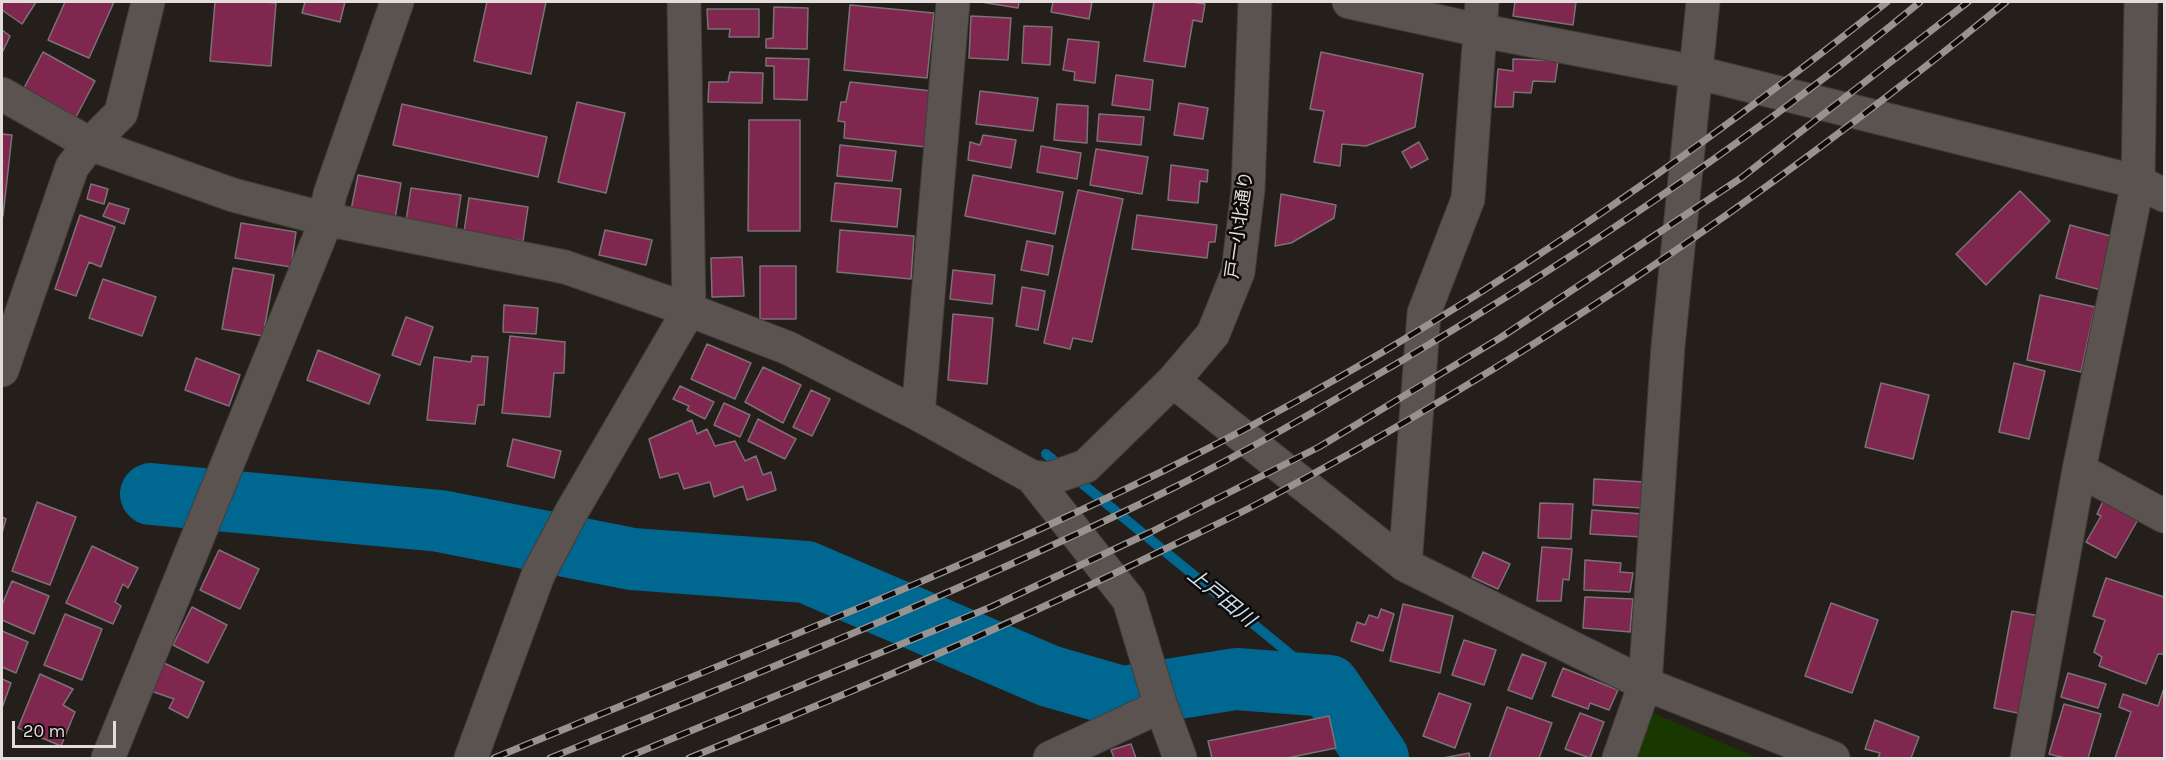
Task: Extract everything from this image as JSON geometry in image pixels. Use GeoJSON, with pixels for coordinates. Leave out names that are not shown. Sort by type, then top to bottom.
{"type":"FeatureCollection","features":[{"type":"Feature","properties":{"kind":"street"},"geometry":{"type":"LineString","coordinates":[[2,370],[72,167],[90,144],[121,113],[148,2]]}},
{"type":"Feature","properties":{"kind":"street"},"geometry":{"type":"LineString","coordinates":[[108,759],[322,231],[330,194],[397,2]]}},
{"type":"Feature","properties":{"kind":"street"},"geometry":{"type":"LineString","coordinates":[[471,759],[538,575],[572,511],[689,310],[684,2]]}},
{"type":"Feature","properties":{"kind":"street"},"geometry":{"type":"LineString","coordinates":[[918,414],[953,2]]}},
{"type":"Feature","properties":{"kind":"street","name":"戸一小北通り"},"geometry":{"type":"LineString","coordinates":[[1040,478],[1086,466],[1173,381],[1213,334],[1238,272],[1248,190],[1256,2]]}},
{"type":"Feature","properties":{"kind":"street"},"geometry":{"type":"LineString","coordinates":[[1349,2],[1480,16],[2151,188]]}},
{"type":"Feature","properties":{"kind":"street"},"geometry":{"type":"LineString","coordinates":[[1619,759],[1645,684],[1668,346],[1703,2]]}},
{"type":"Feature","properties":{"kind":"street"},"geometry":{"type":"LineString","coordinates":[[2027,759],[2079,470],[2151,188],[2152,46],[2140,2]]}},
{"type":"Feature","properties":{"kind":"street"},"geometry":{"type":"LineString","coordinates":[[1405,565],[1424,313],[1467,199],[1480,16]]}},
{"type":"Feature","properties":{"kind":"street"},"geometry":{"type":"LineString","coordinates":[[2,94],[90,144],[233,195],[325,219],[565,267],[689,310],[788,348],[1040,478],[1129,600],[1180,759]]}},
{"type":"Feature","properties":{"kind":"street"},"geometry":{"type":"LineString","coordinates":[[1173,381],[1405,565],[1645,684],[1833,759]]}},
{"type":"Feature","properties":{"kind":"street"},"geometry":{"type":"LineString","coordinates":[[2079,470],[2164,516]]}},
{"type":"Feature","properties":{"kind":"street"},"geometry":{"type":"LineString","coordinates":[[1050,759],[1161,704]]}},
{"type":"Feature","properties":{"kind":"green space"},"geometry":{"type":"Polygon","coordinates":[[[1649,711],[1757,758],[1632,758],[1649,711]]]}},
{"type":"Feature","properties":{"kind":"building"},"geometry":{"type":"Polygon","coordinates":[[[2,2],[36,2],[22,24],[2,10],[2,2]]]}},
{"type":"Feature","properties":{"kind":"building"},"geometry":{"type":"Polygon","coordinates":[[[65,2],[114,2],[89,58],[48,40],[65,2]]]}},
{"type":"Feature","properties":{"kind":"building"},"geometry":{"type":"Polygon","coordinates":[[[215,2],[276,3],[271,66],[210,61],[215,2]]]}},
{"type":"Feature","properties":{"kind":"building"},"geometry":{"type":"Polygon","coordinates":[[[305,2],[345,2],[340,22],[302,13],[305,2]]]}},
{"type":"Feature","properties":{"kind":"building"},"geometry":{"type":"Polygon","coordinates":[[[487,2],[546,2],[531,74],[474,61],[487,2]]]}},
{"type":"Feature","properties":{"kind":"building"},"geometry":{"type":"Polygon","coordinates":[[[981,2],[1019,2],[1018,8],[981,2]]]}},
{"type":"Feature","properties":{"kind":"building"},"geometry":{"type":"Polygon","coordinates":[[[1053,2],[1092,2],[1089,19],[1051,12],[1053,2]]]}},
{"type":"Feature","properties":{"kind":"building"},"geometry":{"type":"Polygon","coordinates":[[[1154,2],[1205,4],[1202,22],[1193,20],[1185,67],[1144,61],[1154,2]]]}},
{"type":"Feature","properties":{"kind":"building"},"geometry":{"type":"Polygon","coordinates":[[[1515,2],[1576,2],[1573,25],[1513,16],[1515,2]]]}},
{"type":"Feature","properties":{"kind":"building"},"geometry":{"type":"Polygon","coordinates":[[[850,5],[934,13],[927,78],[844,70],[850,5]]]}},
{"type":"Feature","properties":{"kind":"building"},"geometry":{"type":"Polygon","coordinates":[[[774,7],[808,8],[807,49],[766,48],[766,39],[773,38],[774,7]]]}},
{"type":"Feature","properties":{"kind":"building"},"geometry":{"type":"Polygon","coordinates":[[[707,9],[759,9],[759,37],[729,37],[730,29],[708,29],[707,9]]]}},
{"type":"Feature","properties":{"kind":"building"},"geometry":{"type":"Polygon","coordinates":[[[971,16],[1011,18],[1008,60],[969,58],[971,16]]]}},
{"type":"Feature","properties":{"kind":"building"},"geometry":{"type":"Polygon","coordinates":[[[1024,26],[1052,27],[1050,65],[1022,63],[1024,26]]]}},
{"type":"Feature","properties":{"kind":"building"},"geometry":{"type":"Polygon","coordinates":[[[2,30],[10,36],[2,53],[2,30]]]}},
{"type":"Feature","properties":{"kind":"building"},"geometry":{"type":"Polygon","coordinates":[[[1068,39],[1099,42],[1095,83],[1074,80],[1075,72],[1063,70],[1068,39]]]}},
{"type":"Feature","properties":{"kind":"building"},"geometry":{"type":"Polygon","coordinates":[[[43,52],[95,81],[76,117],[24,88],[43,52]]]}},
{"type":"Feature","properties":{"kind":"building"},"geometry":{"type":"Polygon","coordinates":[[[1321,52],[1423,74],[1415,127],[1366,146],[1342,144],[1340,166],[1314,162],[1324,111],[1310,109],[1321,52]]]}},
{"type":"Feature","properties":{"kind":"building"},"geometry":{"type":"Polygon","coordinates":[[[766,58],[809,59],[807,100],[774,99],[774,66],[766,66],[766,58]]]}},
{"type":"Feature","properties":{"kind":"building"},"geometry":{"type":"Polygon","coordinates":[[[1513,59],[1558,61],[1555,82],[1533,81],[1531,93],[1514,92],[1513,107],[1495,107],[1498,69],[1513,71],[1513,59]]]}},
{"type":"Feature","properties":{"kind":"building"},"geometry":{"type":"Polygon","coordinates":[[[730,72],[763,73],[762,103],[708,102],[709,82],[728,82],[730,72]]]}},
{"type":"Feature","properties":{"kind":"building"},"geometry":{"type":"Polygon","coordinates":[[[1116,75],[1153,80],[1150,110],[1112,105],[1116,75]]]}},
{"type":"Feature","properties":{"kind":"building"},"geometry":{"type":"Polygon","coordinates":[[[850,82],[932,91],[926,147],[844,138],[845,122],[838,121],[841,102],[846,102],[850,82]]]}},
{"type":"Feature","properties":{"kind":"building"},"geometry":{"type":"Polygon","coordinates":[[[980,91],[1038,98],[1033,131],[976,124],[980,91]]]}},
{"type":"Feature","properties":{"kind":"building"},"geometry":{"type":"Polygon","coordinates":[[[577,102],[625,113],[606,193],[558,182],[577,102]]]}},
{"type":"Feature","properties":{"kind":"building"},"geometry":{"type":"Polygon","coordinates":[[[1179,103],[1208,108],[1203,139],[1174,135],[1179,103]]]}},
{"type":"Feature","properties":{"kind":"building"},"geometry":{"type":"Polygon","coordinates":[[[402,104],[547,137],[538,177],[393,145],[402,104]]]}},
{"type":"Feature","properties":{"kind":"building"},"geometry":{"type":"Polygon","coordinates":[[[1057,104],[1088,106],[1087,143],[1054,140],[1057,104]]]}},
{"type":"Feature","properties":{"kind":"building"},"geometry":{"type":"Polygon","coordinates":[[[1099,114],[1144,117],[1141,145],[1097,141],[1099,114]]]}},
{"type":"Feature","properties":{"kind":"building"},"geometry":{"type":"Polygon","coordinates":[[[749,120],[800,120],[800,231],[748,231],[749,120]]]}},
{"type":"Feature","properties":{"kind":"building"},"geometry":{"type":"Polygon","coordinates":[[[2,134],[12,135],[3,216],[2,216],[2,134]]]}},
{"type":"Feature","properties":{"kind":"building"},"geometry":{"type":"Polygon","coordinates":[[[983,135],[1016,140],[1011,168],[968,160],[970,142],[980,145],[983,135]]]}},
{"type":"Feature","properties":{"kind":"building"},"geometry":{"type":"Polygon","coordinates":[[[1419,142],[1428,159],[1411,168],[1402,152],[1419,142]]]}},
{"type":"Feature","properties":{"kind":"building"},"geometry":{"type":"Polygon","coordinates":[[[840,145],[896,151],[892,181],[837,176],[840,145]]]}},
{"type":"Feature","properties":{"kind":"building"},"geometry":{"type":"Polygon","coordinates":[[[1041,146],[1081,153],[1077,179],[1037,172],[1041,146]]]}},
{"type":"Feature","properties":{"kind":"building"},"geometry":{"type":"Polygon","coordinates":[[[1096,149],[1148,157],[1142,194],[1090,185],[1096,149]]]}},
{"type":"Feature","properties":{"kind":"building"},"geometry":{"type":"Polygon","coordinates":[[[1171,165],[1208,170],[1207,182],[1200,181],[1198,203],[1168,200],[1171,165]]]}},
{"type":"Feature","properties":{"kind":"building"},"geometry":{"type":"Polygon","coordinates":[[[358,175],[401,183],[395,219],[351,210],[358,175]]]}},
{"type":"Feature","properties":{"kind":"building"},"geometry":{"type":"Polygon","coordinates":[[[973,175],[1063,192],[1055,234],[965,216],[973,175]]]}},
{"type":"Feature","properties":{"kind":"building"},"geometry":{"type":"Polygon","coordinates":[[[835,183],[901,189],[897,227],[831,221],[835,183]]]}},
{"type":"Feature","properties":{"kind":"building"},"geometry":{"type":"Polygon","coordinates":[[[91,184],[108,189],[104,204],[87,199],[91,184]]]}},
{"type":"Feature","properties":{"kind":"building"},"geometry":{"type":"Polygon","coordinates":[[[411,188],[461,195],[456,229],[406,221],[411,188]]]}},
{"type":"Feature","properties":{"kind":"building"},"geometry":{"type":"Polygon","coordinates":[[[1078,190],[1123,199],[1092,342],[1073,338],[1070,349],[1044,343],[1078,190]]]}},
{"type":"Feature","properties":{"kind":"building"},"geometry":{"type":"Polygon","coordinates":[[[2020,191],[2050,221],[1986,285],[1956,254],[2020,191]]]}},
{"type":"Feature","properties":{"kind":"building"},"geometry":{"type":"Polygon","coordinates":[[[1281,194],[1336,205],[1334,218],[1291,243],[1275,246],[1281,194]]]}},
{"type":"Feature","properties":{"kind":"building"},"geometry":{"type":"Polygon","coordinates":[[[469,198],[528,207],[523,241],[464,232],[469,198]]]}},
{"type":"Feature","properties":{"kind":"building"},"geometry":{"type":"Polygon","coordinates":[[[109,203],[129,209],[124,224],[103,216],[109,203]]]}},
{"type":"Feature","properties":{"kind":"building"},"geometry":{"type":"Polygon","coordinates":[[[80,215],[115,227],[101,267],[89,262],[76,296],[55,289],[80,215]]]}},
{"type":"Feature","properties":{"kind":"building"},"geometry":{"type":"Polygon","coordinates":[[[1137,215],[1217,225],[1215,242],[1209,242],[1207,258],[1132,249],[1137,215]]]}},
{"type":"Feature","properties":{"kind":"building"},"geometry":{"type":"Polygon","coordinates":[[[241,223],[296,232],[291,267],[235,258],[241,223]]]}},
{"type":"Feature","properties":{"kind":"building"},"geometry":{"type":"Polygon","coordinates":[[[2070,225],[2114,237],[2101,290],[2056,278],[2070,225]]]}},
{"type":"Feature","properties":{"kind":"building"},"geometry":{"type":"Polygon","coordinates":[[[605,230],[652,240],[646,265],[599,255],[605,230]]]}},
{"type":"Feature","properties":{"kind":"building"},"geometry":{"type":"Polygon","coordinates":[[[840,230],[914,236],[911,279],[837,272],[840,230]]]}},
{"type":"Feature","properties":{"kind":"building"},"geometry":{"type":"Polygon","coordinates":[[[1027,241],[1053,246],[1048,275],[1021,270],[1027,241]]]}},
{"type":"Feature","properties":{"kind":"building"},"geometry":{"type":"Polygon","coordinates":[[[742,257],[744,296],[712,297],[711,258],[742,257]]]}},
{"type":"Feature","properties":{"kind":"building"},"geometry":{"type":"Polygon","coordinates":[[[760,266],[796,266],[796,319],[760,319],[760,266]]]}},
{"type":"Feature","properties":{"kind":"building"},"geometry":{"type":"Polygon","coordinates":[[[233,268],[274,275],[263,336],[222,329],[233,268]]]}},
{"type":"Feature","properties":{"kind":"building"},"geometry":{"type":"Polygon","coordinates":[[[953,270],[995,275],[992,304],[950,299],[953,270]]]}},
{"type":"Feature","properties":{"kind":"building"},"geometry":{"type":"Polygon","coordinates":[[[103,279],[156,297],[142,336],[89,318],[103,279]]]}},
{"type":"Feature","properties":{"kind":"building"},"geometry":{"type":"Polygon","coordinates":[[[1022,287],[1045,291],[1038,330],[1016,326],[1022,287]]]}},
{"type":"Feature","properties":{"kind":"building"},"geometry":{"type":"Polygon","coordinates":[[[2040,295],[2095,307],[2081,372],[2027,360],[2040,295]]]}},
{"type":"Feature","properties":{"kind":"building"},"geometry":{"type":"Polygon","coordinates":[[[504,305],[538,308],[536,334],[503,332],[504,305]]]}},
{"type":"Feature","properties":{"kind":"building"},"geometry":{"type":"Polygon","coordinates":[[[953,314],[993,318],[987,384],[948,380],[953,314]]]}},
{"type":"Feature","properties":{"kind":"building"},"geometry":{"type":"Polygon","coordinates":[[[406,317],[433,327],[420,365],[392,355],[406,317]]]}},
{"type":"Feature","properties":{"kind":"building"},"geometry":{"type":"Polygon","coordinates":[[[510,336],[565,342],[564,373],[554,373],[550,417],[502,413],[510,336]]]}},
{"type":"Feature","properties":{"kind":"building"},"geometry":{"type":"Polygon","coordinates":[[[707,344],[751,363],[735,399],[691,379],[707,344]]]}},
{"type":"Feature","properties":{"kind":"building"},"geometry":{"type":"Polygon","coordinates":[[[318,350],[380,375],[369,404],[307,380],[318,350]]]}},
{"type":"Feature","properties":{"kind":"building"},"geometry":{"type":"Polygon","coordinates":[[[472,356],[488,357],[484,405],[478,405],[475,424],[427,420],[434,357],[471,362],[472,356]]]}},
{"type":"Feature","properties":{"kind":"building"},"geometry":{"type":"Polygon","coordinates":[[[196,358],[240,375],[229,406],[185,390],[196,358]]]}},
{"type":"Feature","properties":{"kind":"building"},"geometry":{"type":"Polygon","coordinates":[[[2014,363],[2045,371],[2029,439],[1999,432],[2014,363]]]}},
{"type":"Feature","properties":{"kind":"building"},"geometry":{"type":"Polygon","coordinates":[[[763,367],[801,385],[783,423],[745,402],[763,367]]]}},
{"type":"Feature","properties":{"kind":"building"},"geometry":{"type":"Polygon","coordinates":[[[1881,383],[1929,395],[1913,459],[1865,447],[1881,383]]]}},
{"type":"Feature","properties":{"kind":"building"},"geometry":{"type":"Polygon","coordinates":[[[680,386],[714,402],[705,419],[687,410],[689,406],[673,399],[680,386]]]}},
{"type":"Feature","properties":{"kind":"building"},"geometry":{"type":"Polygon","coordinates":[[[811,390],[830,399],[812,436],[793,427],[811,390]]]}},
{"type":"Feature","properties":{"kind":"building"},"geometry":{"type":"Polygon","coordinates":[[[724,403],[750,415],[740,437],[714,425],[724,403]]]}},
{"type":"Feature","properties":{"kind":"building"},"geometry":{"type":"Polygon","coordinates":[[[758,419],[796,439],[785,459],[748,441],[758,419]]]}},
{"type":"Feature","properties":{"kind":"building"},"geometry":{"type":"Polygon","coordinates":[[[692,420],[697,434],[707,429],[715,446],[735,441],[745,461],[756,456],[763,475],[771,472],[776,490],[747,500],[743,486],[714,497],[710,482],[684,489],[678,473],[660,478],[649,439],[692,420]]]}},
{"type":"Feature","properties":{"kind":"building"},"geometry":{"type":"Polygon","coordinates":[[[513,439],[561,451],[554,478],[507,466],[513,439]]]}},
{"type":"Feature","properties":{"kind":"building"},"geometry":{"type":"Polygon","coordinates":[[[1594,479],[1645,482],[1643,508],[1593,505],[1594,479]]]}},
{"type":"Feature","properties":{"kind":"building"},"geometry":{"type":"Polygon","coordinates":[[[2105,497],[2140,516],[2116,558],[2086,542],[2101,516],[2097,514],[2105,497]]]}},
{"type":"Feature","properties":{"kind":"building"},"geometry":{"type":"Polygon","coordinates":[[[37,502],[76,517],[50,585],[12,571],[37,502]]]}},
{"type":"Feature","properties":{"kind":"building"},"geometry":{"type":"Polygon","coordinates":[[[1540,503],[1573,504],[1571,539],[1538,538],[1540,503]]]}},
{"type":"Feature","properties":{"kind":"building"},"geometry":{"type":"Polygon","coordinates":[[[1592,510],[1643,514],[1642,537],[1590,534],[1592,510]]]}},
{"type":"Feature","properties":{"kind":"building"},"geometry":{"type":"Polygon","coordinates":[[[2,517],[6,519],[2,533],[2,517]]]}},
{"type":"Feature","properties":{"kind":"building"},"geometry":{"type":"Polygon","coordinates":[[[92,546],[138,568],[128,588],[123,584],[115,602],[121,606],[113,624],[66,603],[92,546]]]}},
{"type":"Feature","properties":{"kind":"building"},"geometry":{"type":"Polygon","coordinates":[[[1542,547],[1572,549],[1569,580],[1563,579],[1561,601],[1537,601],[1542,547]]]}},
{"type":"Feature","properties":{"kind":"building"},"geometry":{"type":"Polygon","coordinates":[[[219,550],[259,569],[240,609],[200,590],[219,550]]]}},
{"type":"Feature","properties":{"kind":"building"},"geometry":{"type":"Polygon","coordinates":[[[1483,552],[1510,564],[1498,589],[1472,577],[1483,552]]]}},
{"type":"Feature","properties":{"kind":"building"},"geometry":{"type":"Polygon","coordinates":[[[1585,560],[1621,563],[1620,572],[1633,573],[1630,592],[1584,590],[1585,560]]]}},
{"type":"Feature","properties":{"kind":"building"},"geometry":{"type":"Polygon","coordinates":[[[2106,578],[2164,597],[2164,654],[2158,654],[2146,684],[2099,666],[2102,657],[2094,652],[2105,620],[2093,616],[2106,578]]]}},
{"type":"Feature","properties":{"kind":"building"},"geometry":{"type":"Polygon","coordinates":[[[12,581],[49,596],[34,634],[2,620],[2,605],[12,581]]]}},
{"type":"Feature","properties":{"kind":"building"},"geometry":{"type":"Polygon","coordinates":[[[1585,597],[1633,599],[1630,632],[1583,628],[1585,597]]]}},
{"type":"Feature","properties":{"kind":"building"},"geometry":{"type":"Polygon","coordinates":[[[1831,603],[1878,620],[1852,693],[1805,676],[1831,603]]]}},
{"type":"Feature","properties":{"kind":"building"},"geometry":{"type":"Polygon","coordinates":[[[1403,604],[1453,616],[1440,673],[1390,661],[1403,604]]]}},
{"type":"Feature","properties":{"kind":"building"},"geometry":{"type":"Polygon","coordinates":[[[192,607],[227,625],[208,663],[173,645],[192,607]]]}},
{"type":"Feature","properties":{"kind":"building"},"geometry":{"type":"Polygon","coordinates":[[[1381,609],[1394,614],[1383,651],[1351,641],[1357,622],[1365,625],[1369,615],[1378,618],[1381,609]]]}},
{"type":"Feature","properties":{"kind":"building"},"geometry":{"type":"Polygon","coordinates":[[[2012,611],[2040,616],[2022,714],[1994,708],[2012,611]]]}},
{"type":"Feature","properties":{"kind":"building"},"geometry":{"type":"Polygon","coordinates":[[[65,614],[102,629],[82,680],[44,665],[65,614]]]}},
{"type":"Feature","properties":{"kind":"building"},"geometry":{"type":"Polygon","coordinates":[[[2,631],[28,642],[16,673],[2,667],[2,631]]]}},
{"type":"Feature","properties":{"kind":"building"},"geometry":{"type":"Polygon","coordinates":[[[1464,640],[1496,650],[1484,685],[1452,675],[1464,640]]]}},
{"type":"Feature","properties":{"kind":"building"},"geometry":{"type":"Polygon","coordinates":[[[1522,654],[1546,663],[1532,699],[1508,690],[1522,654]]]}},
{"type":"Feature","properties":{"kind":"building"},"geometry":{"type":"Polygon","coordinates":[[[164,663],[204,682],[188,718],[169,708],[174,699],[151,691],[164,663]]]}},
{"type":"Feature","properties":{"kind":"building"},"geometry":{"type":"Polygon","coordinates":[[[1563,668],[1618,690],[1609,710],[1590,703],[1588,709],[1552,696],[1563,668]]]}},
{"type":"Feature","properties":{"kind":"building"},"geometry":{"type":"Polygon","coordinates":[[[2068,673],[2106,684],[2098,708],[2061,697],[2068,673]]]}},
{"type":"Feature","properties":{"kind":"building"},"geometry":{"type":"Polygon","coordinates":[[[40,674],[73,689],[63,705],[75,712],[61,746],[18,728],[40,674]]]}},
{"type":"Feature","properties":{"kind":"building"},"geometry":{"type":"Polygon","coordinates":[[[2,679],[11,683],[2,708],[2,679]]]}},
{"type":"Feature","properties":{"kind":"building"},"geometry":{"type":"Polygon","coordinates":[[[2164,688],[2164,758],[2115,758],[2131,712],[2119,707],[2123,694],[2158,706],[2164,688]]]}},
{"type":"Feature","properties":{"kind":"building"},"geometry":{"type":"Polygon","coordinates":[[[1439,693],[1471,704],[1455,748],[1423,736],[1439,693]]]}},
{"type":"Feature","properties":{"kind":"building"},"geometry":{"type":"Polygon","coordinates":[[[2064,704],[2101,714],[2088,758],[2065,758],[2049,754],[2064,704]]]}},
{"type":"Feature","properties":{"kind":"building"},"geometry":{"type":"Polygon","coordinates":[[[1507,707],[1552,723],[1539,758],[1489,758],[1507,707]]]}},
{"type":"Feature","properties":{"kind":"building"},"geometry":{"type":"Polygon","coordinates":[[[1580,713],[1604,722],[1590,758],[1565,749],[1580,713]]]}},
{"type":"Feature","properties":{"kind":"building"},"geometry":{"type":"Polygon","coordinates":[[[1329,716],[1336,748],[1287,758],[1212,758],[1208,741],[1329,716]]]}},
{"type":"Feature","properties":{"kind":"building"},"geometry":{"type":"Polygon","coordinates":[[[1875,720],[1919,737],[1911,758],[1878,758],[1880,753],[1865,749],[1875,720]]]}},
{"type":"Feature","properties":{"kind":"building"},"geometry":{"type":"Polygon","coordinates":[[[1131,744],[1136,758],[1114,758],[1111,750],[1131,744]]]}},
{"type":"Feature","properties":{"kind":"building"},"geometry":{"type":"Polygon","coordinates":[[[1469,753],[1470,758],[1443,758],[1469,753]]]}},
{"type":"Feature","properties":{"kind":"waterway","name":"上戸田川"},"geometry":{"type":"LineString","coordinates":[[1046,454],[1329,686]]}},
{"type":"Feature","properties":{"kind":"waterway"},"geometry":{"type":"LineString","coordinates":[[151,494],[440,521],[632,559],[806,572],[1049,676],[1122,697],[1236,679],[1329,686],[1378,758]]}},
{"type":"Feature","properties":{"kind":"railway"},"geometry":{"type":"LineString","coordinates":[[494,758],[831,620],[998,548],[1163,471],[1258,422],[1446,314],[1537,256],[1716,132],[1887,2]]}},
{"type":"Feature","properties":{"kind":"railway"},"geometry":{"type":"LineString","coordinates":[[550,758],[942,595],[1097,525],[1259,443],[1469,320],[1602,236],[1796,100],[1920,2]]}},
{"type":"Feature","properties":{"kind":"railway"},"geometry":{"type":"LineString","coordinates":[[625,758],[991,607],[1151,532],[1319,447],[1500,338],[1741,178],[1968,2]]}},
{"type":"Feature","properties":{"kind":"railway"},"geometry":{"type":"LineString","coordinates":[[689,758],[1043,607],[1263,501],[1361,447],[1458,391],[1647,270],[1830,140],[2006,2]]}}]}
